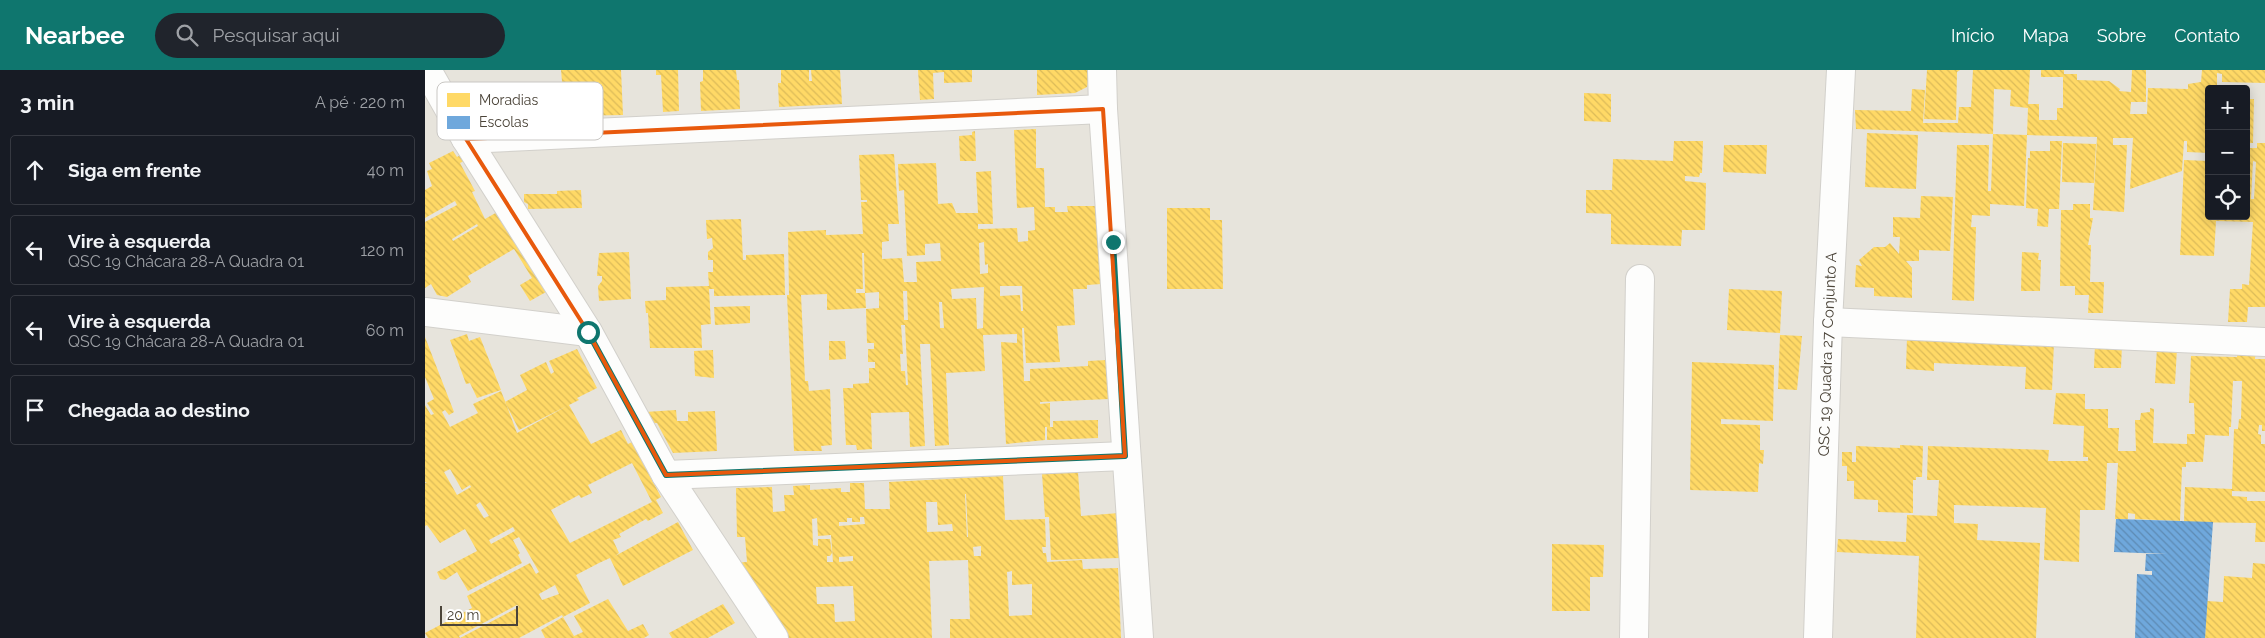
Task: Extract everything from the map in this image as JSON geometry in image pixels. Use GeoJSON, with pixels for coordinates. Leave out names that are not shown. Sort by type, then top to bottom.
{"type":"FeatureCollection","features":[{"type":"Feature","properties":{"kind":"street"},"geometry":{"type":"LineString","coordinates":[[427,70],[437,88]]}},
{"type":"Feature","properties":{"kind":"street"},"geometry":{"type":"LineString","coordinates":[[1102,70],[1125,456],[1139,638]]}},
{"type":"Feature","properties":{"kind":"street","name":"QSC 19 Quadra 27 Conjunto A"},"geometry":{"type":"LineString","coordinates":[[1817,638],[1828,322],[1841,70]]}},
{"type":"Feature","properties":{"kind":"street"},"geometry":{"type":"LineString","coordinates":[[603,133],[1103,109]]}},
{"type":"Feature","properties":{"kind":"street"},"geometry":{"type":"LineString","coordinates":[[467,140],[588,332],[666,475],[774,638]]}},
{"type":"Feature","properties":{"kind":"street"},"geometry":{"type":"LineString","coordinates":[[1634,638],[1640,279]]}},
{"type":"Feature","properties":{"kind":"street"},"geometry":{"type":"LineString","coordinates":[[425,312],[588,332]]}},
{"type":"Feature","properties":{"kind":"street"},"geometry":{"type":"LineString","coordinates":[[1828,322],[2265,342]]}},
{"type":"Feature","properties":{"kind":"street"},"geometry":{"type":"LineString","coordinates":[[666,475],[1125,456]]}},
{"type":"Feature","properties":{"kind":"highlighted area"},"geometry":{"type":"Polygon","coordinates":[[[1103,109],[1125,456],[666,475],[588,332],[466,139],[1103,109]]]}},
{"type":"Feature","properties":{"kind":"shaded area"},"geometry":{"type":"Polygon","coordinates":[[[425,70],[2265,70],[2265,638],[425,638],[425,70]]]}},
{"type":"Feature","properties":{"kind":"building: Moradias"},"geometry":{"type":"Polygon","coordinates":[[[561,70],[621,70],[623,115],[603,115],[603,82],[562,82],[561,70]]]}},
{"type":"Feature","properties":{"kind":"building: Moradias"},"geometry":{"type":"Polygon","coordinates":[[[656,70],[678,70],[679,111],[663,112],[661,75],[656,75],[656,70]]]}},
{"type":"Feature","properties":{"kind":"building: Moradias"},"geometry":{"type":"Polygon","coordinates":[[[703,70],[736,70],[737,80],[739,80],[740,109],[701,111],[700,82],[703,81],[703,70]]]}},
{"type":"Feature","properties":{"kind":"building: Moradias"},"geometry":{"type":"Polygon","coordinates":[[[781,70],[809,70],[809,81],[812,81],[811,70],[840,70],[842,104],[779,107],[778,83],[781,83],[781,70]]]}},
{"type":"Feature","properties":{"kind":"building: Moradias"},"geometry":{"type":"Polygon","coordinates":[[[918,70],[972,70],[972,82],[944,83],[944,72],[933,73],[934,99],[920,100],[918,70]]]}},
{"type":"Feature","properties":{"kind":"building: Moradias"},"geometry":{"type":"Polygon","coordinates":[[[1037,70],[1090,70],[1090,73],[1087,87],[1075,93],[1037,95],[1037,70]]]}},
{"type":"Feature","properties":{"kind":"building: Moradias"},"geometry":{"type":"Polygon","coordinates":[[[1927,70],[1960,70],[1957,72],[1956,120],[1924,119],[1927,70]]]}},
{"type":"Feature","properties":{"kind":"building: Moradias"},"geometry":{"type":"Polygon","coordinates":[[[1973,70],[2030,70],[2028,104],[2039,104],[2039,120],[2057,120],[2057,108],[2063,108],[2063,77],[2041,77],[2041,70],[2064,70],[2064,74],[2077,74],[2077,80],[2109,81],[2120,89],[2119,91],[2131,92],[2132,70],[2146,70],[2146,102],[2131,102],[2130,114],[2147,114],[2148,88],[2188,89],[2188,84],[2201,82],[2202,70],[2265,70],[2265,83],[2222,82],[2222,74],[2217,73],[2217,85],[2205,85],[2205,153],[2187,152],[2187,141],[2184,141],[2182,171],[2130,189],[2133,138],[2113,138],[2113,145],[2127,145],[2124,212],[2093,210],[2097,137],[2027,135],[2028,108],[2010,106],[2011,90],[1994,89],[1993,134],[1856,129],[1855,110],[1911,111],[1912,89],[1925,90],[1923,123],[1958,123],[1959,107],[1971,107],[1973,70]]]}},
{"type":"Feature","properties":{"kind":"building: Moradias"},"geometry":{"type":"Polygon","coordinates":[[[1584,93],[1611,94],[1611,122],[1584,121],[1584,93]]]}},
{"type":"Feature","properties":{"kind":"building: Moradias"},"geometry":{"type":"Polygon","coordinates":[[[2250,99],[2254,99],[2253,143],[2250,143],[2250,99]]]}},
{"type":"Feature","properties":{"kind":"building: Moradias"},"geometry":{"type":"Polygon","coordinates":[[[1036,129],[1036,168],[1044,168],[1045,207],[1055,207],[1055,212],[1068,212],[1067,206],[1097,206],[1101,284],[1087,285],[1087,289],[1073,289],[1075,325],[1057,326],[1060,362],[1026,363],[1024,328],[1022,328],[1024,381],[1030,381],[1030,369],[1088,366],[1088,361],[1107,360],[1109,399],[1040,402],[1040,404],[1050,403],[1050,427],[1053,427],[1053,421],[1098,420],[1098,438],[1047,440],[1047,427],[1045,427],[1045,440],[1006,444],[1001,342],[1017,343],[1017,334],[983,335],[985,371],[946,373],[949,445],[935,446],[930,344],[920,344],[925,446],[910,447],[909,412],[871,413],[872,449],[857,450],[856,445],[846,445],[843,388],[853,388],[853,384],[869,383],[869,368],[875,368],[875,362],[868,362],[868,349],[874,349],[874,343],[867,343],[866,309],[879,308],[879,292],[865,293],[866,308],[827,310],[827,294],[801,295],[805,381],[808,381],[809,391],[830,389],[832,445],[821,446],[822,451],[794,451],[787,295],[789,295],[788,232],[826,230],[826,235],[863,234],[861,202],[867,202],[867,200],[861,200],[859,155],[894,154],[899,224],[888,224],[889,241],[882,242],[882,259],[902,258],[904,282],[917,282],[916,262],[941,261],[940,243],[925,244],[925,255],[907,256],[904,190],[899,191],[898,164],[936,163],[938,204],[952,203],[956,213],[978,213],[976,172],[991,171],[993,224],[978,224],[978,229],[1017,228],[1018,242],[1028,241],[1028,231],[1035,230],[1034,207],[1017,208],[1014,130],[1036,129]],[[984,242],[979,243],[980,274],[988,273],[988,264],[985,265],[984,242]],[[862,253],[863,289],[856,289],[856,293],[865,293],[864,253],[862,253]],[[1000,286],[1000,296],[1020,295],[1021,311],[1023,311],[1022,286],[1000,286]],[[984,287],[951,289],[952,299],[976,298],[977,329],[983,328],[984,287]],[[903,291],[904,320],[908,320],[907,291],[903,291]],[[939,302],[940,328],[944,328],[942,302],[939,302]],[[901,325],[903,354],[900,354],[901,371],[905,371],[906,385],[908,385],[905,325],[901,325]]]}},
{"type":"Feature","properties":{"kind":"building: Moradias"},"geometry":{"type":"Polygon","coordinates":[[[975,131],[976,161],[960,161],[959,136],[972,135],[972,132],[975,131]]]}},
{"type":"Feature","properties":{"kind":"building: Moradias"},"geometry":{"type":"Polygon","coordinates":[[[1867,133],[1918,135],[1916,189],[1865,187],[1867,133]]]}},
{"type":"Feature","properties":{"kind":"building: Moradias"},"geometry":{"type":"Polygon","coordinates":[[[1993,134],[2027,135],[2024,206],[1990,204],[1990,216],[1972,215],[1971,227],[1976,227],[1974,301],[1952,300],[1957,145],[1989,145],[1988,191],[1991,191],[1993,134]]]}},
{"type":"Feature","properties":{"kind":"building: Moradias"},"geometry":{"type":"Polygon","coordinates":[[[1674,141],[1703,141],[1702,173],[1700,173],[1699,177],[1685,176],[1685,181],[1706,183],[1705,230],[1682,230],[1681,246],[1611,244],[1611,214],[1586,213],[1586,190],[1612,190],[1613,159],[1673,161],[1674,141]]]}},
{"type":"Feature","properties":{"kind":"building: Moradias"},"geometry":{"type":"Polygon","coordinates":[[[2050,141],[2062,141],[2059,209],[2049,209],[2048,227],[2037,226],[2038,209],[2026,208],[2028,158],[2030,158],[2030,151],[2050,151],[2050,141]]]}},
{"type":"Feature","properties":{"kind":"building: Moradias"},"geometry":{"type":"Polygon","coordinates":[[[2063,143],[2096,144],[2094,183],[2062,182],[2063,143]]]}},
{"type":"Feature","properties":{"kind":"building: Moradias"},"geometry":{"type":"Polygon","coordinates":[[[2257,143],[2265,143],[2265,307],[2248,307],[2247,322],[2228,322],[2230,289],[2242,289],[2242,284],[2249,285],[2253,222],[2216,221],[2214,256],[2180,255],[2184,160],[2205,161],[2205,220],[2250,220],[2250,148],[2257,148],[2257,143]],[[2253,161],[2251,199],[2254,199],[2256,162],[2253,161]]]}},
{"type":"Feature","properties":{"kind":"building: Moradias"},"geometry":{"type":"Polygon","coordinates":[[[1724,145],[1767,145],[1766,174],[1723,172],[1724,145]]]}},
{"type":"Feature","properties":{"kind":"building: Moradias"},"geometry":{"type":"Polygon","coordinates":[[[453,151],[457,157],[462,154],[466,160],[460,163],[475,191],[472,192],[485,219],[499,211],[546,292],[530,301],[520,285],[532,278],[514,249],[468,276],[471,282],[447,297],[437,295],[431,284],[425,288],[425,222],[457,205],[455,201],[425,218],[425,190],[432,186],[427,171],[432,169],[429,163],[453,151]],[[477,224],[452,239],[453,241],[478,226],[477,224]]]}},
{"type":"Feature","properties":{"kind":"building: Moradias"},"geometry":{"type":"Polygon","coordinates":[[[581,190],[582,208],[528,209],[528,204],[524,202],[524,194],[557,194],[557,191],[581,190]]]}},
{"type":"Feature","properties":{"kind":"building: Moradias"},"geometry":{"type":"Polygon","coordinates":[[[1921,196],[1953,197],[1950,251],[1919,250],[1919,261],[1906,261],[1912,268],[1912,298],[1874,296],[1874,288],[1855,287],[1856,265],[1862,266],[1859,260],[1874,247],[1885,247],[1890,243],[1899,254],[1900,237],[1893,237],[1893,217],[1920,218],[1921,196]]]}},
{"type":"Feature","properties":{"kind":"building: Moradias"},"geometry":{"type":"Polygon","coordinates":[[[2073,204],[2090,204],[2090,218],[2093,218],[2088,245],[2091,245],[2090,282],[2104,282],[2103,313],[2088,313],[2089,295],[2075,295],[2075,286],[2060,286],[2061,210],[2073,210],[2073,204]]]}},
{"type":"Feature","properties":{"kind":"building: Moradias"},"geometry":{"type":"Polygon","coordinates":[[[1167,208],[1210,208],[1210,220],[1222,220],[1223,289],[1167,289],[1167,208]]]}},
{"type":"Feature","properties":{"kind":"building: Moradias"},"geometry":{"type":"Polygon","coordinates":[[[741,219],[743,260],[746,260],[746,255],[784,254],[785,295],[714,296],[714,289],[709,289],[711,324],[701,325],[702,348],[650,348],[648,313],[646,313],[645,301],[666,300],[666,287],[709,286],[708,272],[713,272],[713,260],[708,260],[708,252],[713,248],[712,238],[707,239],[706,220],[741,219]]]}},
{"type":"Feature","properties":{"kind":"building: Moradias"},"geometry":{"type":"Polygon","coordinates":[[[629,252],[631,299],[599,301],[598,286],[602,281],[602,276],[597,276],[599,253],[629,252]]]}},
{"type":"Feature","properties":{"kind":"building: Moradias"},"geometry":{"type":"Polygon","coordinates":[[[2022,252],[2039,253],[2038,260],[2041,260],[2040,291],[2021,291],[2022,252]]]}},
{"type":"Feature","properties":{"kind":"building: Moradias"},"geometry":{"type":"Polygon","coordinates":[[[1729,289],[1782,291],[1780,333],[1727,330],[1729,289]]]}},
{"type":"Feature","properties":{"kind":"building: Moradias"},"geometry":{"type":"Polygon","coordinates":[[[750,306],[750,323],[715,325],[714,307],[750,306]]]}},
{"type":"Feature","properties":{"kind":"building: Moradias"},"geometry":{"type":"Polygon","coordinates":[[[467,334],[469,341],[480,337],[501,390],[477,398],[470,383],[466,384],[450,340],[467,334]]]}},
{"type":"Feature","properties":{"kind":"building: Moradias"},"geometry":{"type":"Polygon","coordinates":[[[1780,335],[1802,336],[1797,390],[1778,389],[1780,335]]]}},
{"type":"Feature","properties":{"kind":"building: Moradias"},"geometry":{"type":"Polygon","coordinates":[[[425,337],[454,412],[449,415],[445,410],[442,412],[450,427],[478,413],[473,404],[501,391],[505,402],[527,390],[520,375],[546,362],[551,374],[554,372],[549,361],[577,349],[597,388],[577,398],[579,400],[569,405],[584,432],[591,444],[621,430],[628,444],[632,442],[661,497],[656,500],[663,513],[648,521],[646,519],[619,534],[621,537],[613,540],[619,553],[615,556],[678,522],[693,550],[623,586],[610,558],[599,563],[576,575],[590,603],[563,617],[562,615],[519,638],[460,638],[428,638],[425,633],[472,608],[467,596],[530,563],[536,574],[539,572],[519,537],[513,540],[520,553],[518,555],[522,563],[468,591],[457,572],[445,580],[440,579],[437,572],[477,551],[465,529],[440,543],[427,525],[425,526],[425,483],[427,482],[425,482],[425,405],[431,415],[434,414],[427,403],[434,399],[425,377],[425,337]],[[507,405],[517,433],[567,406],[519,430],[507,405]],[[632,463],[588,485],[592,493],[581,498],[579,495],[551,510],[570,543],[652,502],[632,463]],[[450,469],[444,472],[457,495],[471,487],[470,485],[462,490],[450,469]],[[480,502],[476,505],[484,518],[489,516],[480,502]],[[513,527],[489,540],[491,544],[515,531],[513,527]],[[555,585],[539,594],[542,600],[559,594],[555,585]],[[517,605],[459,636],[460,638],[519,607],[517,605]]]}},
{"type":"Feature","properties":{"kind":"building: Moradias"},"geometry":{"type":"Polygon","coordinates":[[[1907,337],[2054,342],[2052,390],[2025,389],[2026,367],[1934,363],[1934,371],[1906,369],[1907,337]]]}},
{"type":"Feature","properties":{"kind":"building: Moradias"},"geometry":{"type":"Polygon","coordinates":[[[829,341],[845,341],[846,359],[829,360],[829,341]]]}},
{"type":"Feature","properties":{"kind":"building: Moradias"},"geometry":{"type":"Polygon","coordinates":[[[2095,344],[2122,345],[2121,368],[2094,368],[2095,344]]]}},
{"type":"Feature","properties":{"kind":"building: Moradias"},"geometry":{"type":"Polygon","coordinates":[[[2157,347],[2177,348],[2175,384],[2155,383],[2157,347]]]}},
{"type":"Feature","properties":{"kind":"building: Moradias"},"geometry":{"type":"Polygon","coordinates":[[[2238,347],[2256,347],[2255,359],[2265,359],[2265,431],[2262,431],[2262,425],[2259,425],[2258,434],[2261,435],[2261,444],[2265,444],[2265,492],[2232,491],[2232,496],[2247,497],[2247,501],[2265,501],[2265,542],[2255,542],[2256,523],[2184,522],[2185,487],[2232,489],[2234,429],[2238,429],[2239,419],[2241,419],[2242,381],[2233,381],[2229,436],[2205,435],[2203,462],[2186,462],[2186,467],[2182,467],[2180,521],[2135,519],[2135,514],[2128,513],[2128,519],[2115,519],[2118,463],[2107,463],[2105,510],[2080,510],[2079,562],[2044,560],[2046,508],[1954,505],[1954,523],[1978,524],[1977,540],[2040,543],[2036,638],[1916,638],[1919,556],[1837,552],[1838,539],[1906,542],[1907,515],[1937,516],[1939,480],[1927,480],[1928,446],[2049,450],[2048,461],[2088,461],[2088,457],[2083,457],[2084,426],[2053,424],[2056,393],[2085,394],[2085,409],[2108,409],[2108,428],[2119,428],[2118,451],[2136,451],[2135,420],[2140,420],[2141,413],[2150,412],[2150,408],[2154,409],[2153,443],[2187,444],[2187,434],[2195,434],[2194,403],[2189,403],[2191,356],[2237,357],[2238,347]]]}},
{"type":"Feature","properties":{"kind":"building: Moradias"},"geometry":{"type":"Polygon","coordinates":[[[713,350],[714,378],[695,376],[694,351],[713,350]]]}},
{"type":"Feature","properties":{"kind":"building: Moradias"},"geometry":{"type":"Polygon","coordinates":[[[1692,362],[1774,365],[1773,421],[1721,419],[1721,424],[1760,425],[1760,450],[1764,450],[1763,464],[1759,463],[1758,492],[1690,490],[1692,362]]]}},
{"type":"Feature","properties":{"kind":"building: Moradias"},"geometry":{"type":"Polygon","coordinates":[[[676,410],[677,421],[688,421],[688,412],[715,411],[717,451],[673,453],[657,423],[649,423],[645,412],[676,410]]]}},
{"type":"Feature","properties":{"kind":"building: Moradias"},"geometry":{"type":"Polygon","coordinates":[[[1900,445],[1923,446],[1922,477],[1916,477],[1916,480],[1913,480],[1913,513],[1878,512],[1878,500],[1854,499],[1854,481],[1847,481],[1847,466],[1842,466],[1842,452],[1852,452],[1852,462],[1856,462],[1856,446],[1900,448],[1900,445]]]}},
{"type":"Feature","properties":{"kind":"building: Moradias"},"geometry":{"type":"Polygon","coordinates":[[[1078,472],[1081,516],[1119,513],[1120,558],[1051,560],[1049,517],[1045,517],[1042,474],[1078,472]]]}},
{"type":"Feature","properties":{"kind":"building: Moradias"},"geometry":{"type":"Polygon","coordinates":[[[1003,476],[1005,520],[1045,519],[1046,547],[1042,547],[1043,553],[1046,553],[1047,562],[1082,560],[1083,569],[1118,568],[1121,638],[950,638],[950,619],[970,619],[968,560],[929,561],[932,638],[775,638],[733,563],[747,562],[745,537],[737,537],[736,488],[772,487],[773,512],[785,511],[784,495],[794,495],[793,486],[810,485],[810,490],[841,488],[841,492],[850,492],[850,483],[864,483],[865,509],[890,509],[889,482],[1003,476]],[[965,494],[967,537],[966,494],[965,494]],[[926,502],[927,532],[953,531],[952,524],[938,525],[937,502],[926,502]],[[860,517],[860,522],[852,522],[852,518],[847,518],[847,522],[839,522],[839,526],[865,524],[864,517],[860,517]],[[817,518],[812,519],[813,545],[818,546],[818,539],[830,539],[832,553],[830,556],[827,556],[827,562],[833,562],[831,535],[818,536],[817,518]],[[981,546],[973,547],[974,556],[981,556],[981,546]],[[853,556],[839,557],[839,562],[853,561],[853,556]],[[1012,571],[1007,572],[1009,616],[1032,615],[1032,584],[1012,585],[1012,571]],[[853,586],[816,587],[817,604],[834,604],[835,622],[855,621],[853,586]]]}},
{"type":"Feature","properties":{"kind":"building: Moradias"},"geometry":{"type":"Polygon","coordinates":[[[1552,544],[1604,545],[1603,577],[1590,577],[1590,611],[1552,611],[1552,544]]]}},
{"type":"Feature","properties":{"kind":"building: Moradias"},"geometry":{"type":"Polygon","coordinates":[[[2253,563],[2265,564],[2265,638],[2205,638],[2207,601],[2223,602],[2224,576],[2252,578],[2253,563]]]}},
{"type":"Feature","properties":{"kind":"building: Moradias"},"geometry":{"type":"Polygon","coordinates":[[[608,599],[628,631],[643,624],[649,635],[644,638],[545,638],[541,630],[563,617],[574,636],[583,632],[574,616],[608,599]]]}},
{"type":"Feature","properties":{"kind":"building: Moradias"},"geometry":{"type":"Polygon","coordinates":[[[723,604],[735,623],[708,638],[672,638],[669,633],[723,604]]]}},
{"type":"Feature","properties":{"kind":"building: Escolas"},"geometry":{"type":"Polygon","coordinates":[[[2116,519],[2213,522],[2205,638],[2135,638],[2137,574],[2152,575],[2152,571],[2145,571],[2146,554],[2167,554],[2114,552],[2116,519]]]}},
{"type":"Feature","properties":{"kind":"route"},"geometry":{"type":"LineString","coordinates":[[588,332],[666,475],[1125,456],[1113,242]]}}]}
